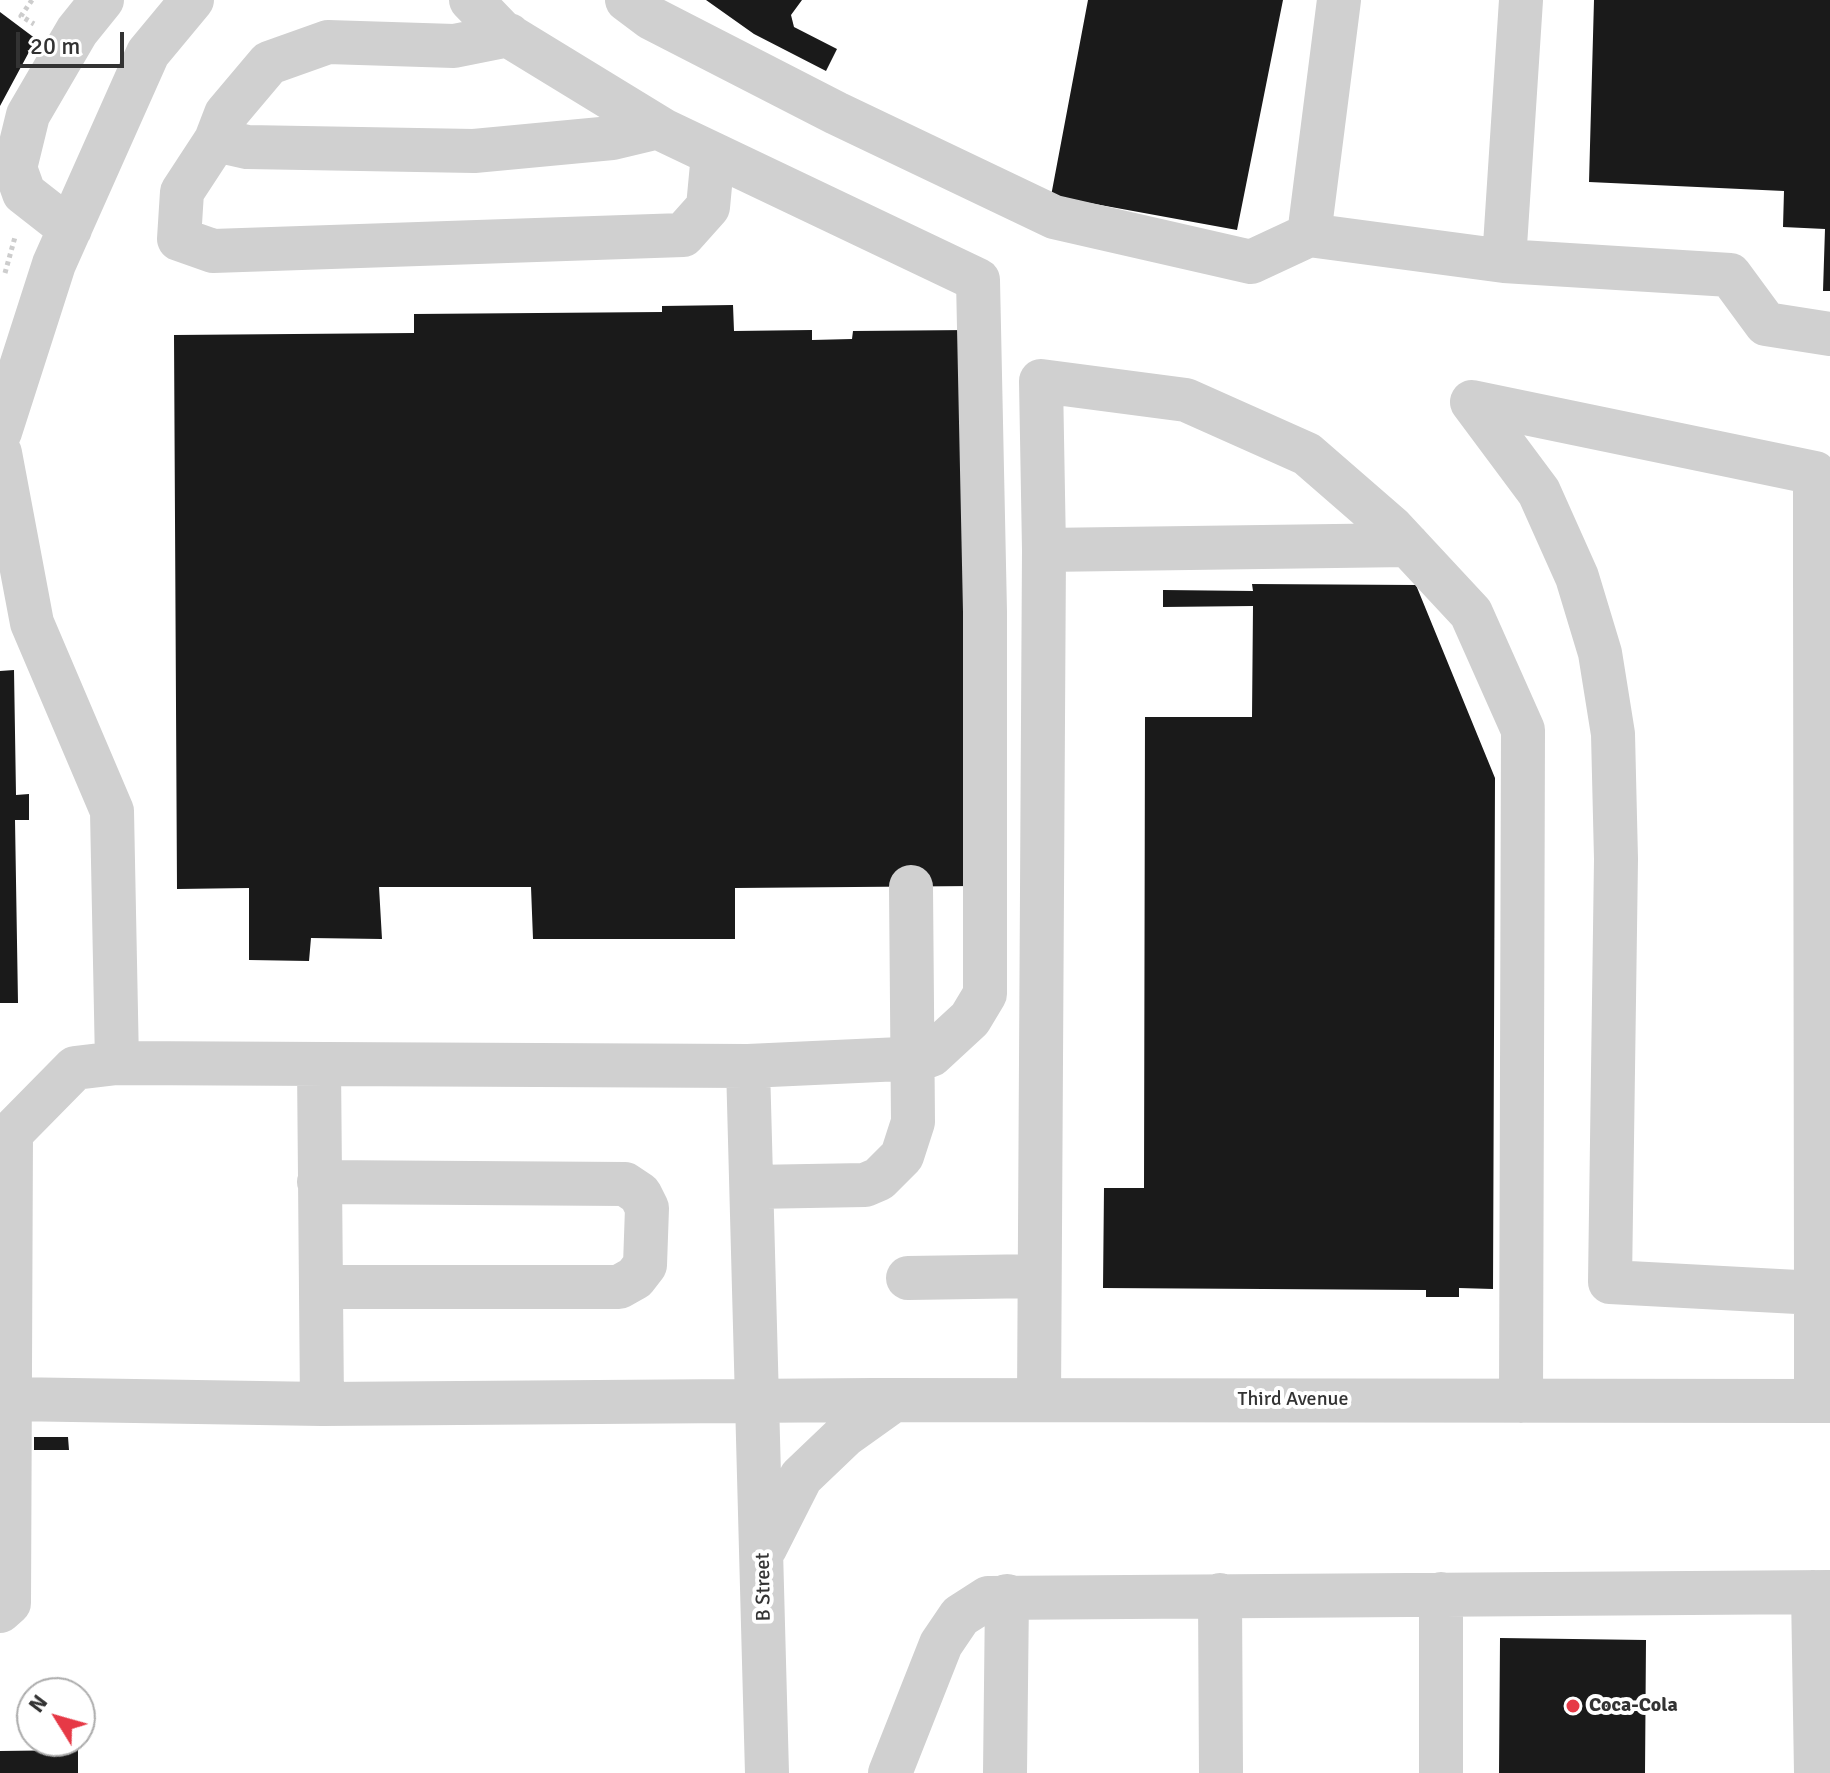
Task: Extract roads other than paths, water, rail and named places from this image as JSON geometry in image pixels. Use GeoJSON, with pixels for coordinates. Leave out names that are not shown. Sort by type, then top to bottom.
{"type":"FeatureCollection","features":[{"type":"Feature","properties":{"kind":"street"},"geometry":{"type":"LineString","coordinates":[[70,229],[24,193],[15,168],[28,115],[77,31],[102,0]]}},
{"type":"Feature","properties":{"kind":"street"},"geometry":{"type":"LineString","coordinates":[[0,432],[54,264],[148,53],[192,0]]}},
{"type":"Feature","properties":{"kind":"street"},"geometry":{"type":"LineString","coordinates":[[0,1611],[9,1603],[11,1133],[75,1068],[117,1063],[748,1066],[914,1060],[931,1055],[970,1019],[982,1002],[987,984],[978,280],[658,127],[509,35],[471,0]]}},
{"type":"Feature","properties":{"kind":"street"},"geometry":{"type":"LineString","coordinates":[[627,0],[651,18],[836,113],[1054,217],[1251,262],[1309,235],[1504,261],[1730,275],[1766,324],[1830,334]]}},
{"type":"Feature","properties":{"kind":"street"},"geometry":{"type":"LineString","coordinates":[[1309,235],[1339,0]]}},
{"type":"Feature","properties":{"kind":"street"},"geometry":{"type":"LineString","coordinates":[[1504,261],[1521,0]]}},
{"type":"Feature","properties":{"kind":"street"},"geometry":{"type":"LineString","coordinates":[[509,35],[454,46],[328,42],[269,63],[226,114],[216,140],[182,192],[179,239],[213,251],[683,235],[708,207],[713,154]]}},
{"type":"Feature","properties":{"kind":"street"},"geometry":{"type":"LineString","coordinates":[[216,140],[247,147],[474,151],[612,138],[658,127]]}},
{"type":"Feature","properties":{"kind":"street"},"geometry":{"type":"LineString","coordinates":[[1039,1400],[1044,550],[1041,381],[1186,400],[1307,454],[1408,545],[1471,613],[1523,730],[1521,1401]]}},
{"type":"Feature","properties":{"kind":"street"},"geometry":{"type":"LineString","coordinates":[[1816,1293],[1610,1282],[1616,859],[1611,720],[1600,653],[1577,577],[1539,492],[1472,402],[1823,474],[1816,1293],[1823,1401]]}},
{"type":"Feature","properties":{"kind":"street"},"geometry":{"type":"LineString","coordinates":[[0,453],[32,623],[112,811],[117,1063]]}},
{"type":"Feature","properties":{"kind":"street"},"geometry":{"type":"LineString","coordinates":[[1044,550],[1408,545]]}},
{"type":"Feature","properties":{"kind":"street"},"geometry":{"type":"LineString","coordinates":[[752,1187],[865,1185],[892,1169],[909,1140],[914,1060],[911,887]]}},
{"type":"Feature","properties":{"kind":"street"},"geometry":{"type":"LineString","coordinates":[[319,1065],[322,1404]]}},
{"type":"Feature","properties":{"kind":"street","name":"B Street"},"geometry":{"type":"LineString","coordinates":[[748,1066],[756,1401],[764,1550],[767,1773]]}},
{"type":"Feature","properties":{"kind":"street"},"geometry":{"type":"LineString","coordinates":[[319,1182],[625,1184],[640,1194],[647,1208],[645,1265],[635,1278],[619,1287],[321,1287]]}},
{"type":"Feature","properties":{"kind":"street"},"geometry":{"type":"LineString","coordinates":[[908,1278],[1039,1276]]}},
{"type":"Feature","properties":{"kind":"street","name":"Third Avenue"},"geometry":{"type":"LineString","coordinates":[[10,1399],[322,1404],[894,1400],[1823,1401]]}},
{"type":"Feature","properties":{"kind":"street"},"geometry":{"type":"LineString","coordinates":[[764,1550],[801,1477],[845,1435],[894,1400]]}},
{"type":"Feature","properties":{"kind":"street"},"geometry":{"type":"LineString","coordinates":[[890,1773],[950,1628],[973,1605],[988,1598],[1822,1592],[1816,1773]]}},
{"type":"Feature","properties":{"kind":"street"},"geometry":{"type":"LineString","coordinates":[[1441,1594],[1441,1773]]}},
{"type":"Feature","properties":{"kind":"street"},"geometry":{"type":"LineString","coordinates":[[1220,1595],[1221,1773]]}},
{"type":"Feature","properties":{"kind":"street"},"geometry":{"type":"LineString","coordinates":[[1005,1773],[1007,1596]]}},
{"type":"Feature","properties":{"kind":"place","name":"Coca-Cola"},"geometry":{"type":"Point","coordinates":[1573,1706]}}]}
